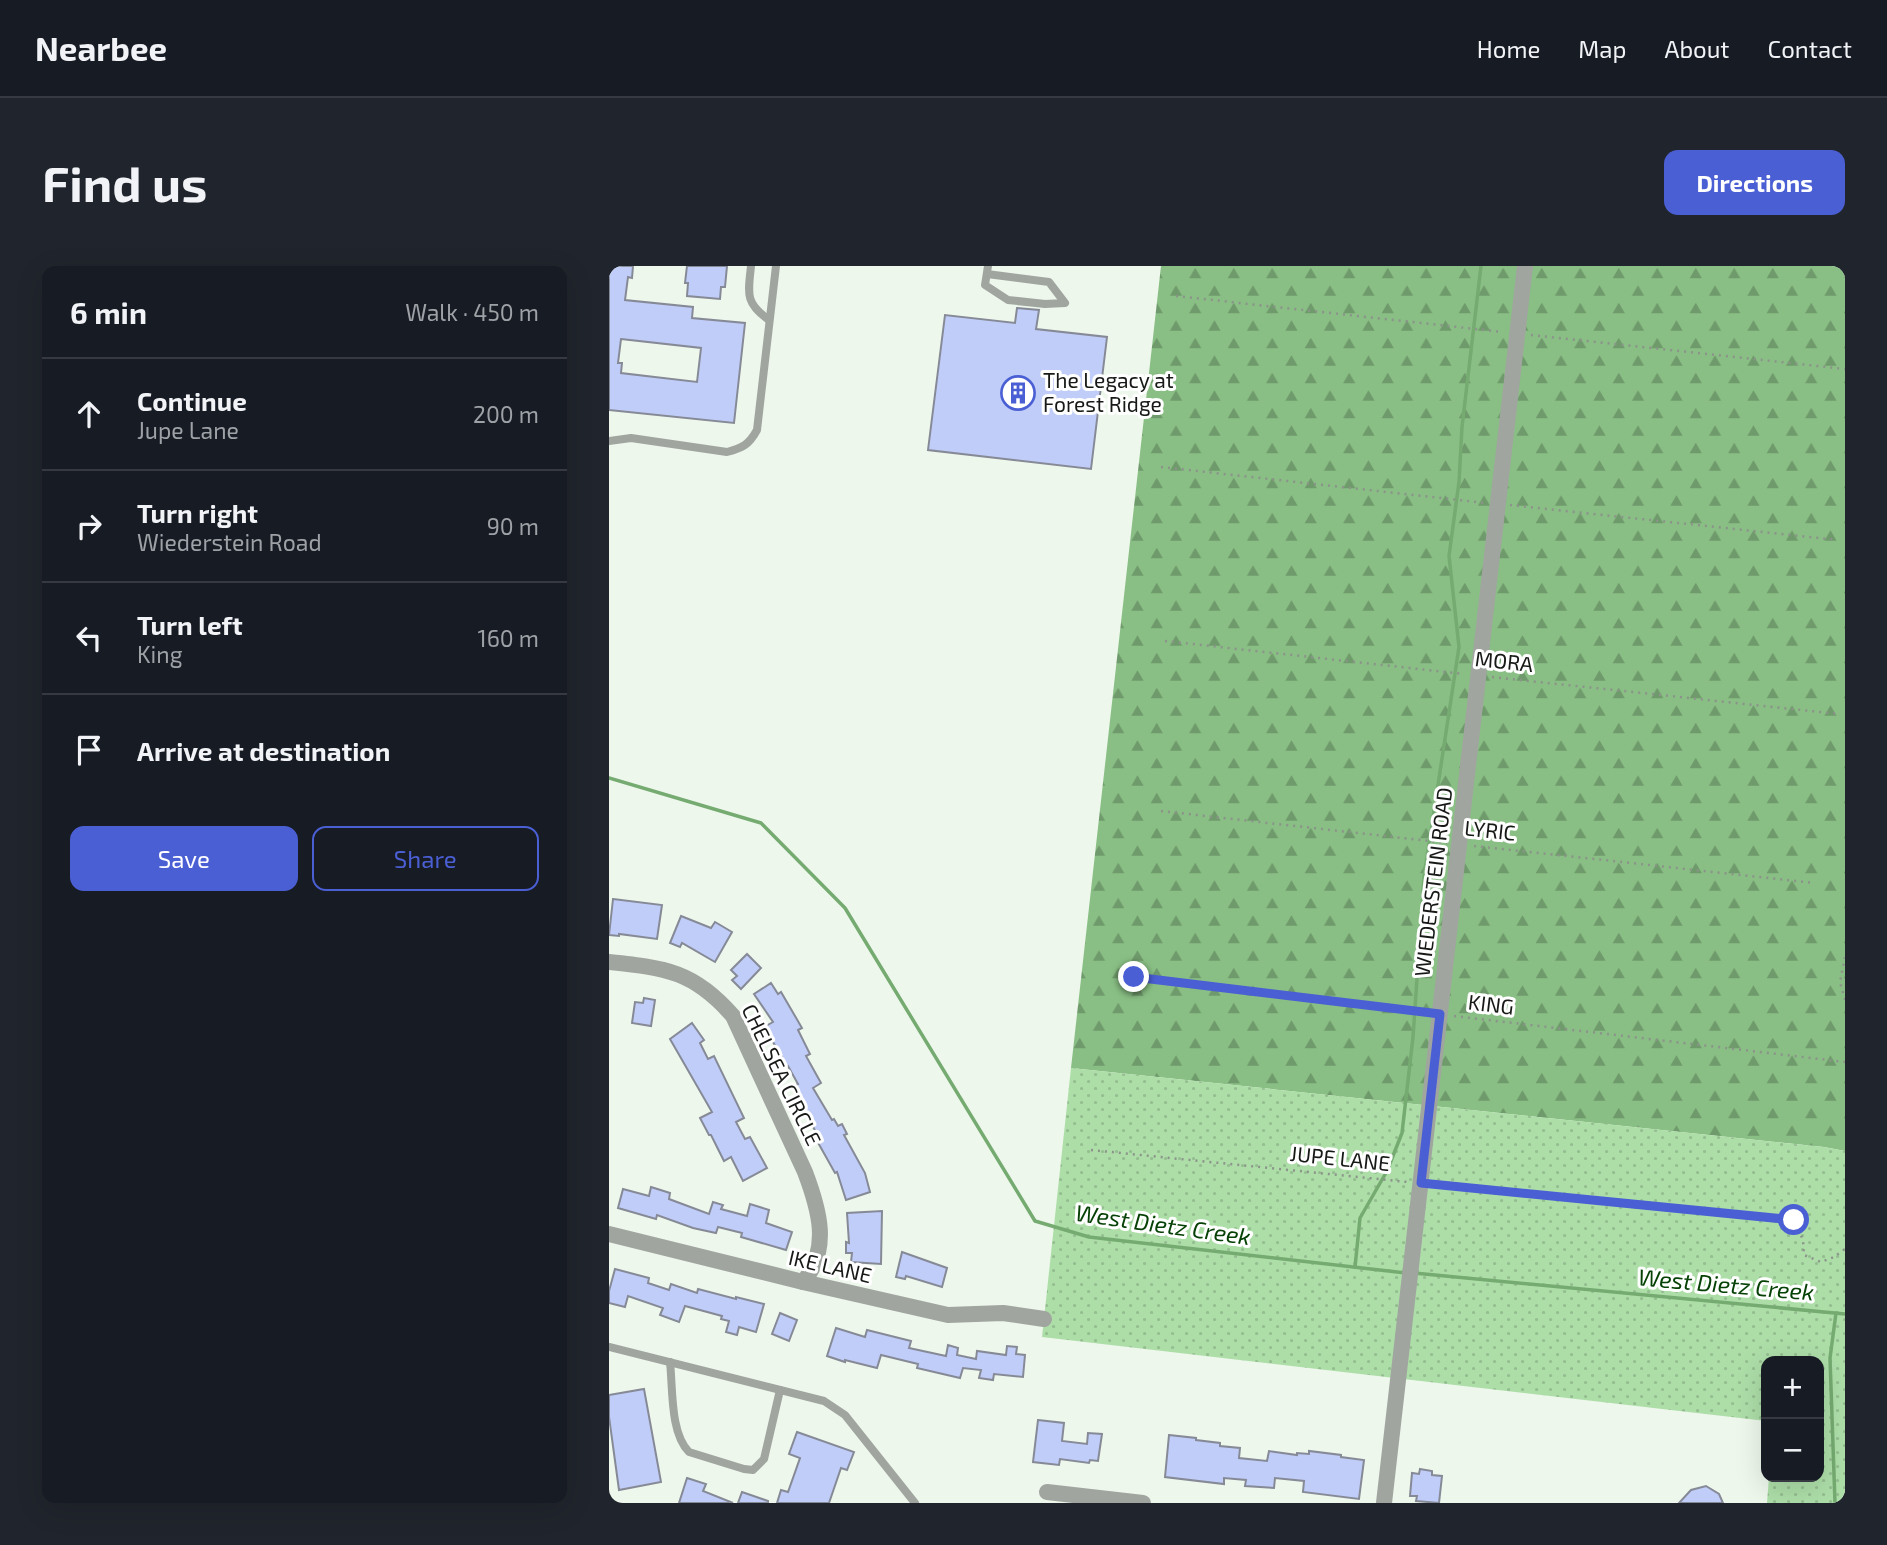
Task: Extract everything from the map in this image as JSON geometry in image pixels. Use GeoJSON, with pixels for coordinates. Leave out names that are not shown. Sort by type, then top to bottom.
{"type":"FeatureCollection","features":[{"type":"Feature","properties":{"kind":"street","name":"WIEDERSTEIN ROAD"},"geometry":{"type":"LineString","coordinates":[[1384,1503],[1525,266]]}},
{"type":"Feature","properties":{"kind":"street","name":"CHELSEA CIRCLE"},"geometry":{"type":"LineString","coordinates":[[609,961],[656,967],[678,973],[716,996],[733,1016],[813,1194],[820,1246],[817,1263],[803,1282]]}},
{"type":"Feature","properties":{"kind":"street","name":"IKE LANE"},"geometry":{"type":"LineString","coordinates":[[609,1234],[948,1315],[1003,1313],[1044,1319]]}},
{"type":"Feature","properties":{"kind":"street"},"geometry":{"type":"LineString","coordinates":[[1047,1492],[1143,1503]]}},
{"type":"Feature","properties":{"kind":"lane"},"geometry":{"type":"LineString","coordinates":[[751,266],[748,294],[754,309],[769,320]]}},
{"type":"Feature","properties":{"kind":"lane"},"geometry":{"type":"LineString","coordinates":[[609,441],[631,439],[727,452],[741,449],[750,443],[757,430],[776,266]]}},
{"type":"Feature","properties":{"kind":"lane"},"geometry":{"type":"LineString","coordinates":[[987,270],[1049,282],[1065,303],[1008,300],[985,285],[987,270]]}},
{"type":"Feature","properties":{"kind":"lane"},"geometry":{"type":"LineString","coordinates":[[609,1347],[824,1401],[845,1415],[915,1503]]}},
{"type":"Feature","properties":{"kind":"lane"},"geometry":{"type":"LineString","coordinates":[[670,1362],[677,1431],[683,1446],[689,1452],[744,1469],[753,1470],[764,1459],[780,1390]]}},
{"type":"Feature","properties":{"kind":"path","name":"MORA"},"geometry":{"type":"LineString","coordinates":[[1165,641],[1839,714]]}},
{"type":"Feature","properties":{"kind":"path","name":"LYRIC"},"geometry":{"type":"LineString","coordinates":[[1161,811],[1815,883]]}},
{"type":"Feature","properties":{"kind":"path"},"geometry":{"type":"LineString","coordinates":[[1845,957],[1840,982],[1845,1000]]}},
{"type":"Feature","properties":{"kind":"path","name":"KING"},"geometry":{"type":"LineString","coordinates":[[1134,977],[1845,1062]]}},
{"type":"Feature","properties":{"kind":"path","name":"JUPE LANE"},"geometry":{"type":"LineString","coordinates":[[1091,1150],[1794,1220],[1803,1240],[1804,1255],[1821,1262],[1845,1249]]}},
{"type":"Feature","properties":{"kind":"green space"},"geometry":{"type":"Polygon","coordinates":[[[1161,266],[1845,266],[1845,1151],[1071,1068],[1161,266]]]}},
{"type":"Feature","properties":{"kind":"green space"},"geometry":{"type":"Polygon","coordinates":[[[1071,1068],[1845,1151],[1845,1503],[1767,1503],[1769,1482],[1824,1482],[1824,1356],[1761,1356],[1761,1420],[1042,1337],[1071,1068]]]}},
{"type":"Feature","properties":{"kind":"building"},"geometry":{"type":"Polygon","coordinates":[[[609,266],[633,266],[632,278],[628,277],[625,300],[693,307],[692,318],[745,323],[734,423],[609,410],[609,266]],[[621,339],[618,363],[622,363],[621,373],[697,382],[701,348],[621,339]]]}},
{"type":"Feature","properties":{"kind":"building"},"geometry":{"type":"Polygon","coordinates":[[[687,266],[727,266],[725,287],[721,287],[720,299],[687,296],[687,266]]]}},
{"type":"Feature","properties":{"kind":"building","name":"The Legacy at Forest Ridge"},"geometry":{"type":"Polygon","coordinates":[[[1017,308],[1039,310],[1036,329],[1107,337],[1091,469],[928,450],[945,315],[1015,323],[1017,308]]]}},
{"type":"Feature","properties":{"kind":"building"},"geometry":{"type":"Polygon","coordinates":[[[613,899],[662,905],[657,939],[609,935],[613,899]]]}},
{"type":"Feature","properties":{"kind":"building"},"geometry":{"type":"Polygon","coordinates":[[[681,916],[711,928],[715,922],[732,932],[715,962],[682,943],[680,947],[670,943],[681,916]]]}},
{"type":"Feature","properties":{"kind":"building"},"geometry":{"type":"Polygon","coordinates":[[[747,954],[761,968],[741,989],[732,980],[737,976],[731,970],[747,954]]]}},
{"type":"Feature","properties":{"kind":"building"},"geometry":{"type":"Polygon","coordinates":[[[771,983],[778,994],[781,992],[802,1028],[798,1030],[810,1054],[806,1056],[821,1083],[813,1088],[832,1120],[834,1119],[838,1126],[842,1124],[847,1134],[844,1135],[865,1173],[870,1192],[846,1200],[837,1172],[835,1173],[816,1139],[819,1137],[792,1087],[798,1084],[788,1066],[784,1068],[779,1059],[782,1057],[764,1027],[773,1022],[754,994],[771,983]]]}},
{"type":"Feature","properties":{"kind":"building"},"geometry":{"type":"Polygon","coordinates":[[[644,998],[655,1000],[651,1026],[632,1023],[635,1002],[643,1003],[644,998]]]}},
{"type":"Feature","properties":{"kind":"building"},"geometry":{"type":"Polygon","coordinates":[[[692,1023],[704,1040],[700,1043],[708,1059],[714,1056],[744,1118],[736,1122],[745,1139],[750,1137],[767,1168],[743,1181],[731,1157],[724,1161],[700,1118],[712,1112],[670,1039],[692,1023]]]}},
{"type":"Feature","properties":{"kind":"building"},"geometry":{"type":"Polygon","coordinates":[[[651,1187],[670,1193],[669,1199],[709,1214],[713,1202],[723,1205],[721,1209],[747,1216],[750,1204],[769,1210],[766,1223],[792,1232],[786,1250],[741,1237],[742,1233],[718,1227],[716,1233],[657,1215],[656,1219],[618,1208],[623,1189],[649,1196],[651,1187]]]}},
{"type":"Feature","properties":{"kind":"building"},"geometry":{"type":"Polygon","coordinates":[[[882,1211],[881,1264],[851,1262],[852,1253],[846,1253],[846,1242],[849,1243],[847,1213],[882,1211]]]}},
{"type":"Feature","properties":{"kind":"building"},"geometry":{"type":"Polygon","coordinates":[[[902,1252],[947,1268],[942,1287],[906,1276],[905,1279],[896,1277],[902,1252]]]}},
{"type":"Feature","properties":{"kind":"building"},"geometry":{"type":"Polygon","coordinates":[[[615,1269],[649,1278],[648,1283],[669,1290],[671,1284],[697,1293],[698,1289],[764,1304],[756,1332],[739,1327],[737,1335],[726,1332],[729,1321],[721,1319],[722,1316],[685,1306],[679,1322],[660,1315],[663,1308],[628,1296],[625,1307],[609,1303],[615,1269]]]}},
{"type":"Feature","properties":{"kind":"building"},"geometry":{"type":"Polygon","coordinates":[[[780,1313],[797,1320],[789,1341],[772,1334],[780,1313]]]}},
{"type":"Feature","properties":{"kind":"building"},"geometry":{"type":"Polygon","coordinates":[[[836,1328],[865,1337],[867,1330],[911,1341],[909,1348],[946,1356],[948,1345],[958,1348],[957,1355],[976,1359],[977,1351],[1006,1355],[1007,1346],[1017,1347],[1016,1354],[1025,1355],[1023,1377],[994,1374],[993,1380],[979,1378],[981,1370],[963,1368],[960,1378],[917,1368],[918,1364],[881,1355],[877,1368],[845,1362],[827,1356],[836,1328]]]}},
{"type":"Feature","properties":{"kind":"building"},"geometry":{"type":"Polygon","coordinates":[[[644,1389],[661,1482],[619,1490],[609,1417],[609,1395],[644,1389]]]}},
{"type":"Feature","properties":{"kind":"building"},"geometry":{"type":"Polygon","coordinates":[[[1038,1420],[1064,1423],[1062,1441],[1087,1444],[1088,1433],[1102,1434],[1098,1461],[1090,1460],[1089,1463],[1060,1459],[1059,1465],[1033,1462],[1038,1420]]]}},
{"type":"Feature","properties":{"kind":"building"},"geometry":{"type":"Polygon","coordinates":[[[797,1432],[854,1452],[847,1470],[841,1468],[829,1503],[777,1503],[781,1490],[788,1492],[800,1458],[789,1454],[797,1432]]]}},
{"type":"Feature","properties":{"kind":"building"},"geometry":{"type":"Polygon","coordinates":[[[1169,1435],[1240,1448],[1239,1458],[1267,1461],[1269,1451],[1297,1455],[1309,1454],[1309,1451],[1364,1460],[1359,1499],[1303,1492],[1304,1481],[1275,1478],[1274,1488],[1245,1486],[1246,1480],[1224,1478],[1224,1484],[1165,1477],[1169,1435]]]}},
{"type":"Feature","properties":{"kind":"building"},"geometry":{"type":"Polygon","coordinates":[[[1420,1469],[1442,1476],[1439,1503],[1416,1501],[1417,1496],[1410,1496],[1412,1473],[1419,1474],[1420,1469]]]}},
{"type":"Feature","properties":{"kind":"building"},"geometry":{"type":"Polygon","coordinates":[[[687,1478],[706,1484],[703,1491],[733,1503],[679,1503],[687,1478]]]}},
{"type":"Feature","properties":{"kind":"building"},"geometry":{"type":"Polygon","coordinates":[[[1706,1486],[1719,1494],[1723,1503],[1679,1503],[1691,1490],[1706,1486]]]}},
{"type":"Feature","properties":{"kind":"building"},"geometry":{"type":"Polygon","coordinates":[[[742,1492],[768,1501],[768,1503],[738,1503],[742,1492]]]}},
{"type":"Feature","properties":{"kind":"waterway"},"geometry":{"type":"LineString","coordinates":[[1355,1267],[1360,1218],[1387,1171],[1402,1133],[1413,1037],[1424,877],[1459,647],[1449,556],[1481,266]]}},
{"type":"Feature","properties":{"kind":"waterway","name":"West Dietz Creek"},"geometry":{"type":"LineString","coordinates":[[609,778],[761,823],[845,908],[1035,1221],[1089,1237],[1406,1273]]}},
{"type":"Feature","properties":{"kind":"waterway","name":"West Dietz Creek"},"geometry":{"type":"LineString","coordinates":[[1414,1273],[1845,1314]]}},
{"type":"Feature","properties":{"kind":"waterway"},"geometry":{"type":"LineString","coordinates":[[1835,1503],[1830,1358],[1836,1313]]}},
{"type":"Feature","properties":{"kind":"place","name":"The Legacy at Forest Ridge"},"geometry":{"type":"Point","coordinates":[1018,393]}},
{"type":"Feature","properties":{"kind":"route"},"geometry":{"type":"LineString","coordinates":[[1134,977],[1440,1014],[1421,1183],[1794,1220]]}}]}
